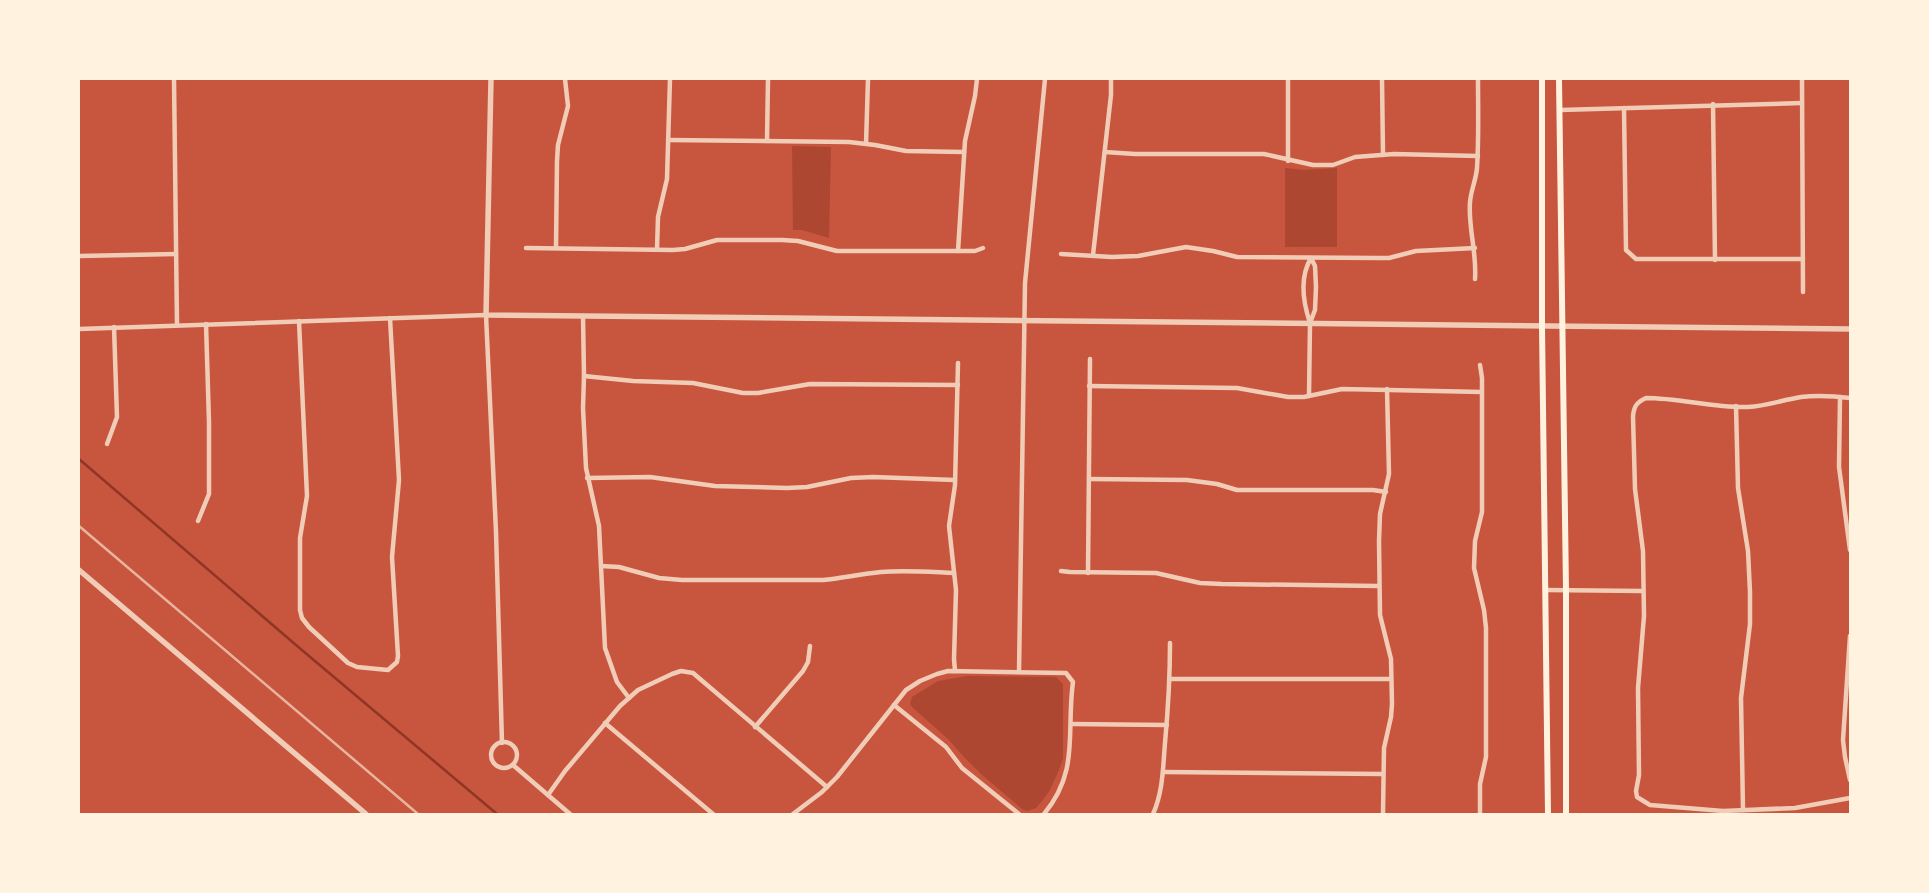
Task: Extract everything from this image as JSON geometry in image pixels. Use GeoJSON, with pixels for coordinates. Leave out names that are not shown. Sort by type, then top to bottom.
{"type":"FeatureCollection","features":[{"type":"Feature","properties":{"kind":"main road"},"geometry":{"type":"LineString","coordinates":[[1542,79],[1542,326],[1548,814]]}},
{"type":"Feature","properties":{"kind":"main road"},"geometry":{"type":"LineString","coordinates":[[1559,79],[1566,590],[1566,814]]}},
{"type":"Feature","properties":{"kind":"street"},"geometry":{"type":"LineString","coordinates":[[174,79],[177,325]]}},
{"type":"Feature","properties":{"kind":"street"},"geometry":{"type":"LineString","coordinates":[[491,79],[486,315],[496,542],[502,743]]}},
{"type":"Feature","properties":{"kind":"street"},"geometry":{"type":"LineString","coordinates":[[556,248],[558,145],[568,106],[564,79]]}},
{"type":"Feature","properties":{"kind":"street"},"geometry":{"type":"LineString","coordinates":[[657,249],[658,217],[668,179],[670,79]]}},
{"type":"Feature","properties":{"kind":"street"},"geometry":{"type":"LineString","coordinates":[[767,141],[768,79]]}},
{"type":"Feature","properties":{"kind":"street"},"geometry":{"type":"LineString","coordinates":[[866,144],[868,79]]}},
{"type":"Feature","properties":{"kind":"street"},"geometry":{"type":"LineString","coordinates":[[958,251],[964,152],[977,79]]}},
{"type":"Feature","properties":{"kind":"street"},"geometry":{"type":"LineString","coordinates":[[1019,672],[1023,320],[1026,259],[1046,79]]}},
{"type":"Feature","properties":{"kind":"street"},"geometry":{"type":"LineString","coordinates":[[1093,256],[1111,95],[1111,79]]}},
{"type":"Feature","properties":{"kind":"street"},"geometry":{"type":"LineString","coordinates":[[1288,79],[1288,161]]}},
{"type":"Feature","properties":{"kind":"street"},"geometry":{"type":"LineString","coordinates":[[1382,79],[1383,154]]}},
{"type":"Feature","properties":{"kind":"street"},"geometry":{"type":"LineString","coordinates":[[1475,279],[1476,258],[1470,202],[1476,178],[1478,156],[1478,79]]}},
{"type":"Feature","properties":{"kind":"street"},"geometry":{"type":"LineString","coordinates":[[1802,79],[1803,292]]}},
{"type":"Feature","properties":{"kind":"street"},"geometry":{"type":"LineString","coordinates":[[1560,110],[1713,104],[1802,103]]}},
{"type":"Feature","properties":{"kind":"street"},"geometry":{"type":"LineString","coordinates":[[1713,104],[1715,260]]}},
{"type":"Feature","properties":{"kind":"street"},"geometry":{"type":"LineString","coordinates":[[1624,108],[1626,250],[1630,255],[1636,259],[1803,259]]}},
{"type":"Feature","properties":{"kind":"street"},"geometry":{"type":"LineString","coordinates":[[668,140],[849,142],[906,151],[964,152]]}},
{"type":"Feature","properties":{"kind":"street"},"geometry":{"type":"LineString","coordinates":[[1105,152],[1135,154],[1264,154],[1288,161],[1313,165],[1333,165],[1355,158],[1383,154],[1478,156]]}},
{"type":"Feature","properties":{"kind":"street"},"geometry":{"type":"LineString","coordinates":[[526,248],[685,249],[717,240],[782,240],[837,251],[975,251],[983,248]]}},
{"type":"Feature","properties":{"kind":"street"},"geometry":{"type":"LineString","coordinates":[[1061,254],[1138,256],[1186,247],[1237,257],[1389,258],[1416,251],[1475,248]]}},
{"type":"Feature","properties":{"kind":"street"},"geometry":{"type":"LineString","coordinates":[[79,256],[176,254]]}},
{"type":"Feature","properties":{"kind":"street"},"geometry":{"type":"LineString","coordinates":[[1310,323],[1315,310],[1316,287],[1315,266],[1311,258]]}},
{"type":"Feature","properties":{"kind":"street"},"geometry":{"type":"LineString","coordinates":[[1310,396],[1310,323],[1304,304],[1304,269],[1311,258]]}},
{"type":"Feature","properties":{"kind":"street"},"geometry":{"type":"LineString","coordinates":[[79,328],[486,315],[1850,329]]}},
{"type":"Feature","properties":{"kind":"street"},"geometry":{"type":"LineString","coordinates":[[582,316],[584,376],[582,408],[587,478],[599,526],[605,648],[618,682],[629,698]]}},
{"type":"Feature","properties":{"kind":"street"},"geometry":{"type":"LineString","coordinates":[[299,321],[307,496],[300,538],[300,610],[302,618],[309,627],[348,663],[357,667],[388,670],[397,662],[398,656],[392,556],[399,480],[390,318]]}},
{"type":"Feature","properties":{"kind":"street"},"geometry":{"type":"LineString","coordinates":[[198,521],[209,494],[206,324]]}},
{"type":"Feature","properties":{"kind":"street"},"geometry":{"type":"LineString","coordinates":[[107,444],[117,417],[114,327]]}},
{"type":"Feature","properties":{"kind":"street"},"geometry":{"type":"LineString","coordinates":[[1088,573],[1090,359]]}},
{"type":"Feature","properties":{"kind":"street"},"geometry":{"type":"LineString","coordinates":[[955,671],[954,573],[949,526],[956,480],[958,363]]}},
{"type":"Feature","properties":{"kind":"street"},"geometry":{"type":"LineString","coordinates":[[1480,366],[1482,392],[1482,512],[1475,542],[1474,568],[1484,610],[1486,628],[1486,757],[1480,784],[1480,814]]}},
{"type":"Feature","properties":{"kind":"street"},"geometry":{"type":"LineString","coordinates":[[584,376],[632,381],[693,383],[743,393],[758,393],[810,384],[958,385]]}},
{"type":"Feature","properties":{"kind":"street"},"geometry":{"type":"LineString","coordinates":[[1089,386],[1236,388],[1288,398],[1310,396],[1342,389],[1482,392]]}},
{"type":"Feature","properties":{"kind":"street"},"geometry":{"type":"LineString","coordinates":[[1383,814],[1384,748],[1391,717],[1391,679],[1389,647],[1380,615],[1378,523],[1389,474],[1387,389]]}},
{"type":"Feature","properties":{"kind":"street"},"geometry":{"type":"LineString","coordinates":[[1850,398],[1801,397],[1754,406],[1709,405],[1646,398],[1634,408],[1633,416],[1634,467],[1643,551],[1644,616],[1638,688],[1639,775],[1637,797],[1650,806],[1742,810],[1795,808],[1850,798]]}},
{"type":"Feature","properties":{"kind":"street"},"geometry":{"type":"LineString","coordinates":[[1840,397],[1839,467],[1850,550]]}},
{"type":"Feature","properties":{"kind":"street"},"geometry":{"type":"LineString","coordinates":[[1736,406],[1738,488],[1748,551],[1750,592],[1750,624],[1741,698],[1742,810]]}},
{"type":"Feature","properties":{"kind":"street"},"geometry":{"type":"LineString","coordinates":[[587,478],[650,477],[714,486],[787,488],[807,487],[851,478],[956,480]]}},
{"type":"Feature","properties":{"kind":"street"},"geometry":{"type":"LineString","coordinates":[[1088,479],[1202,481],[1237,490],[1372,490],[1386,492]]}},
{"type":"Feature","properties":{"kind":"street"},"geometry":{"type":"LineString","coordinates":[[1842,494],[1850,495]]}},
{"type":"Feature","properties":{"kind":"street"},"geometry":{"type":"LineString","coordinates":[[601,566],[619,567],[659,578],[682,580],[823,580],[896,571],[954,573]]}},
{"type":"Feature","properties":{"kind":"street"},"geometry":{"type":"LineString","coordinates":[[79,570],[366,814]]}},
{"type":"Feature","properties":{"kind":"street"},"geometry":{"type":"LineString","coordinates":[[1061,570],[1088,573],[1156,574],[1200,583],[1379,586]]}},
{"type":"Feature","properties":{"kind":"street"},"geometry":{"type":"LineString","coordinates":[[1546,590],[1643,591]]}},
{"type":"Feature","properties":{"kind":"street"},"geometry":{"type":"LineString","coordinates":[[1850,636],[1848,697],[1843,740],[1850,780]]}},
{"type":"Feature","properties":{"kind":"street"},"geometry":{"type":"LineString","coordinates":[[1153,814],[1161,790],[1163,772],[1170,678],[1170,643]]}},
{"type":"Feature","properties":{"kind":"street"},"geometry":{"type":"LineString","coordinates":[[755,727],[803,671],[808,662],[810,646]]}},
{"type":"Feature","properties":{"kind":"street"},"geometry":{"type":"LineString","coordinates":[[548,796],[565,771],[605,723],[629,698],[638,690],[672,674],[687,671],[693,673],[827,787]]}},
{"type":"Feature","properties":{"kind":"street"},"geometry":{"type":"LineString","coordinates":[[792,814],[837,777],[906,690],[920,681],[937,674],[955,671],[1066,673],[1070,677],[1073,682],[1070,758],[1065,778],[1053,804],[1044,814]]}},
{"type":"Feature","properties":{"kind":"street"},"geometry":{"type":"LineString","coordinates":[[1170,678],[1391,679]]}},
{"type":"Feature","properties":{"kind":"street"},"geometry":{"type":"LineString","coordinates":[[894,705],[946,747],[962,768],[1019,814]]}},
{"type":"Feature","properties":{"kind":"street"},"geometry":{"type":"LineString","coordinates":[[605,723],[713,814]]}},
{"type":"Feature","properties":{"kind":"street"},"geometry":{"type":"LineString","coordinates":[[1071,724],[1167,724]]}},
{"type":"Feature","properties":{"kind":"street"},"geometry":{"type":"LineString","coordinates":[[502,743],[510,744],[516,750],[517,758],[513,765],[505,768],[497,766],[492,759],[492,751],[498,744],[502,743]]}},
{"type":"Feature","properties":{"kind":"street"},"geometry":{"type":"LineString","coordinates":[[513,765],[570,814]]}},
{"type":"Feature","properties":{"kind":"street"},"geometry":{"type":"LineString","coordinates":[[1163,772],[1383,774]]}},
{"type":"Feature","properties":{"kind":"shaded area"},"geometry":{"type":"Polygon","coordinates":[[[792,146],[831,147],[829,238],[802,230],[793,230],[792,146]]]}},
{"type":"Feature","properties":{"kind":"shaded area"},"geometry":{"type":"Polygon","coordinates":[[[1285,168],[1304,170],[1337,168],[1337,247],[1285,247],[1285,168]]]}},
{"type":"Feature","properties":{"kind":"shaded area"},"geometry":{"type":"Polygon","coordinates":[[[967,676],[1056,677],[1063,684],[1063,758],[1050,790],[1036,808],[1027,811],[1022,809],[981,774],[948,739],[910,704],[912,697],[938,681],[967,676]]]}},
{"type":"Feature","properties":{"kind":"waterway"},"geometry":{"type":"LineString","coordinates":[[79,459],[497,814]]}},
{"type":"Feature","properties":{"kind":"railway"},"geometry":{"type":"LineString","coordinates":[[79,526],[418,814]]}}]}
